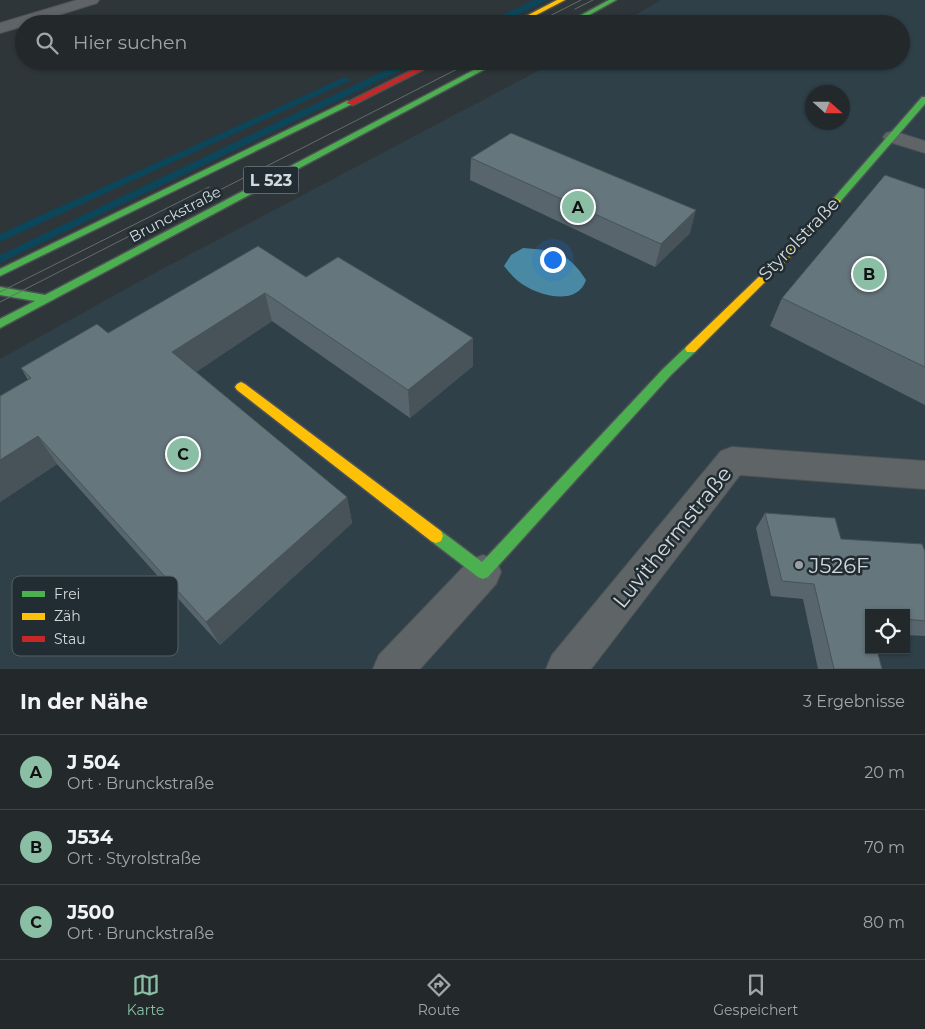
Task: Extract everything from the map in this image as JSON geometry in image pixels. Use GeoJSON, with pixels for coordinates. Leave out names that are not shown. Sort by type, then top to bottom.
{"type":"FeatureCollection","features":[{"type":"Feature","properties":{"kind":"main road"},"geometry":{"type":"LineString","coordinates":[[532,15],[562,0]]}},
{"type":"Feature","properties":{"kind":"main road"},"geometry":{"type":"LineString","coordinates":[[585,15],[613,0]]}},
{"type":"Feature","properties":{"kind":"main road","name":"Brunckstraße"},"geometry":{"type":"LineString","coordinates":[[0,273],[418,70]]}},
{"type":"Feature","properties":{"kind":"main road","name":"Brunckstraße"},"geometry":{"type":"LineString","coordinates":[[0,324],[480,70]]}},
{"type":"Feature","properties":{"kind":"main road","name":"Styrolstraße"},"geometry":{"type":"LineString","coordinates":[[482,572],[666,372],[803,239],[925,99]]}},
{"type":"Feature","properties":{"kind":"main road"},"geometry":{"type":"LineString","coordinates":[[0,291],[45,299]]}},
{"type":"Feature","properties":{"kind":"main road"},"geometry":{"type":"LineString","coordinates":[[241,387],[482,572]]}},
{"type":"Feature","properties":{"kind":"street"},"geometry":{"type":"LineString","coordinates":[[43,15],[92,0]]}},
{"type":"Feature","properties":{"kind":"street"},"geometry":{"type":"LineString","coordinates":[[0,28],[15,23]]}},
{"type":"Feature","properties":{"kind":"street"},"geometry":{"type":"LineString","coordinates":[[893,137],[925,147]]}},
{"type":"Feature","properties":{"kind":"street","name":"Luvithermstraße"},"geometry":{"type":"LineString","coordinates":[[566,669],[732,461],[925,475]]}},
{"type":"Feature","properties":{"kind":"street"},"geometry":{"type":"LineString","coordinates":[[393,669],[482,572]]}},
{"type":"Feature","properties":{"kind":"shaded area"},"geometry":{"type":"Polygon","coordinates":[[[534,0],[548,0],[517,15],[503,15],[534,0]]]}},
{"type":"Feature","properties":{"kind":"shaded area"},"geometry":{"type":"Polygon","coordinates":[[[661,0],[925,0],[925,669],[0,669],[0,359],[151,275],[540,70],[910,70],[910,15],[636,15],[661,0]]]}},
{"type":"Feature","properties":{"kind":"shaded area"},"geometry":{"type":"Polygon","coordinates":[[[386,70],[401,70],[0,263],[0,255],[386,70]]]}},
{"type":"Feature","properties":{"kind":"shaded area"},"geometry":{"type":"Polygon","coordinates":[[[345,77],[351,80],[0,242],[0,234],[345,77]]]}},
{"type":"Feature","properties":{"kind":"shaded area"},"geometry":{"type":"Polygon","coordinates":[[[523,248],[552,252],[567,259],[580,271],[586,280],[581,289],[574,294],[555,296],[535,291],[525,286],[512,276],[504,266],[511,255],[523,248]]]}},
{"type":"Feature","properties":{"kind":"building"},"geometry":{"type":"Polygon","coordinates":[[[511,133],[696,210],[661,244],[471,158],[511,133]]]}},
{"type":"Feature","properties":{"kind":"building"},"geometry":{"type":"Polygon","coordinates":[[[885,175],[925,189],[925,367],[782,298],[885,175]]]}},
{"type":"Feature","properties":{"kind":"building"},"geometry":{"type":"Polygon","coordinates":[[[258,246],[306,277],[338,257],[473,338],[408,390],[265,293],[172,352],[347,497],[206,622],[178,591],[178,576],[164,576],[38,436],[0,460],[0,396],[31,378],[21,368],[97,324],[108,333],[258,246]]]}},
{"type":"Feature","properties":{"kind":"building"},"geometry":{"type":"Polygon","coordinates":[[[765,513],[835,518],[841,539],[922,544],[925,551],[925,621],[910,619],[910,609],[865,609],[865,654],[878,654],[882,669],[834,669],[814,584],[782,581],[765,513]]]}},
{"type":"Feature","properties":{"kind":"tram line"},"geometry":{"type":"LineString","coordinates":[[552,15],[581,0]]}},
{"type":"Feature","properties":{"kind":"tram line"},"geometry":{"type":"LineString","coordinates":[[575,9],[593,0]]}},
{"type":"Feature","properties":{"kind":"tram line"},"geometry":{"type":"LineString","coordinates":[[0,302],[455,70]]}},
{"type":"Feature","properties":{"kind":"tram line"},"geometry":{"type":"LineString","coordinates":[[0,292],[209,187]]}},
{"type":"Feature","properties":{"kind":"traffic: fast"},"geometry":{"type":"LineString","coordinates":[[585,15],[613,0]]}},
{"type":"Feature","properties":{"kind":"traffic: fast"},"geometry":{"type":"LineString","coordinates":[[0,324],[480,70]]}},
{"type":"Feature","properties":{"kind":"traffic: fast"},"geometry":{"type":"LineString","coordinates":[[836,201],[925,99]]}},
{"type":"Feature","properties":{"kind":"traffic: fast"},"geometry":{"type":"LineString","coordinates":[[0,273],[350,103]]}},
{"type":"Feature","properties":{"kind":"traffic: fast"},"geometry":{"type":"LineString","coordinates":[[0,291],[45,299]]}},
{"type":"Feature","properties":{"kind":"traffic: fast"},"geometry":{"type":"LineString","coordinates":[[436,536],[483,572],[667,372],[691,349]]}},
{"type":"Feature","properties":{"kind":"traffic: slow"},"geometry":{"type":"LineString","coordinates":[[532,15],[562,0]]}},
{"type":"Feature","properties":{"kind":"traffic: slow"},"geometry":{"type":"LineString","coordinates":[[691,349],[803,239],[836,201]]}},
{"type":"Feature","properties":{"kind":"traffic: slow"},"geometry":{"type":"LineString","coordinates":[[241,387],[436,536]]}},
{"type":"Feature","properties":{"kind":"traffic: jam"},"geometry":{"type":"LineString","coordinates":[[350,103],[418,70]]}},
{"type":"Feature","properties":{"kind":"place","name":"J 504"},"geometry":{"type":"Point","coordinates":[578,207]}},
{"type":"Feature","properties":{"kind":"place","name":"J534"},"geometry":{"type":"Point","coordinates":[869,274]}},
{"type":"Feature","properties":{"kind":"place","name":"J500"},"geometry":{"type":"Point","coordinates":[183,454]}},
{"type":"Feature","properties":{"kind":"place","name":"J526F"},"geometry":{"type":"Point","coordinates":[799,565]}}]}
